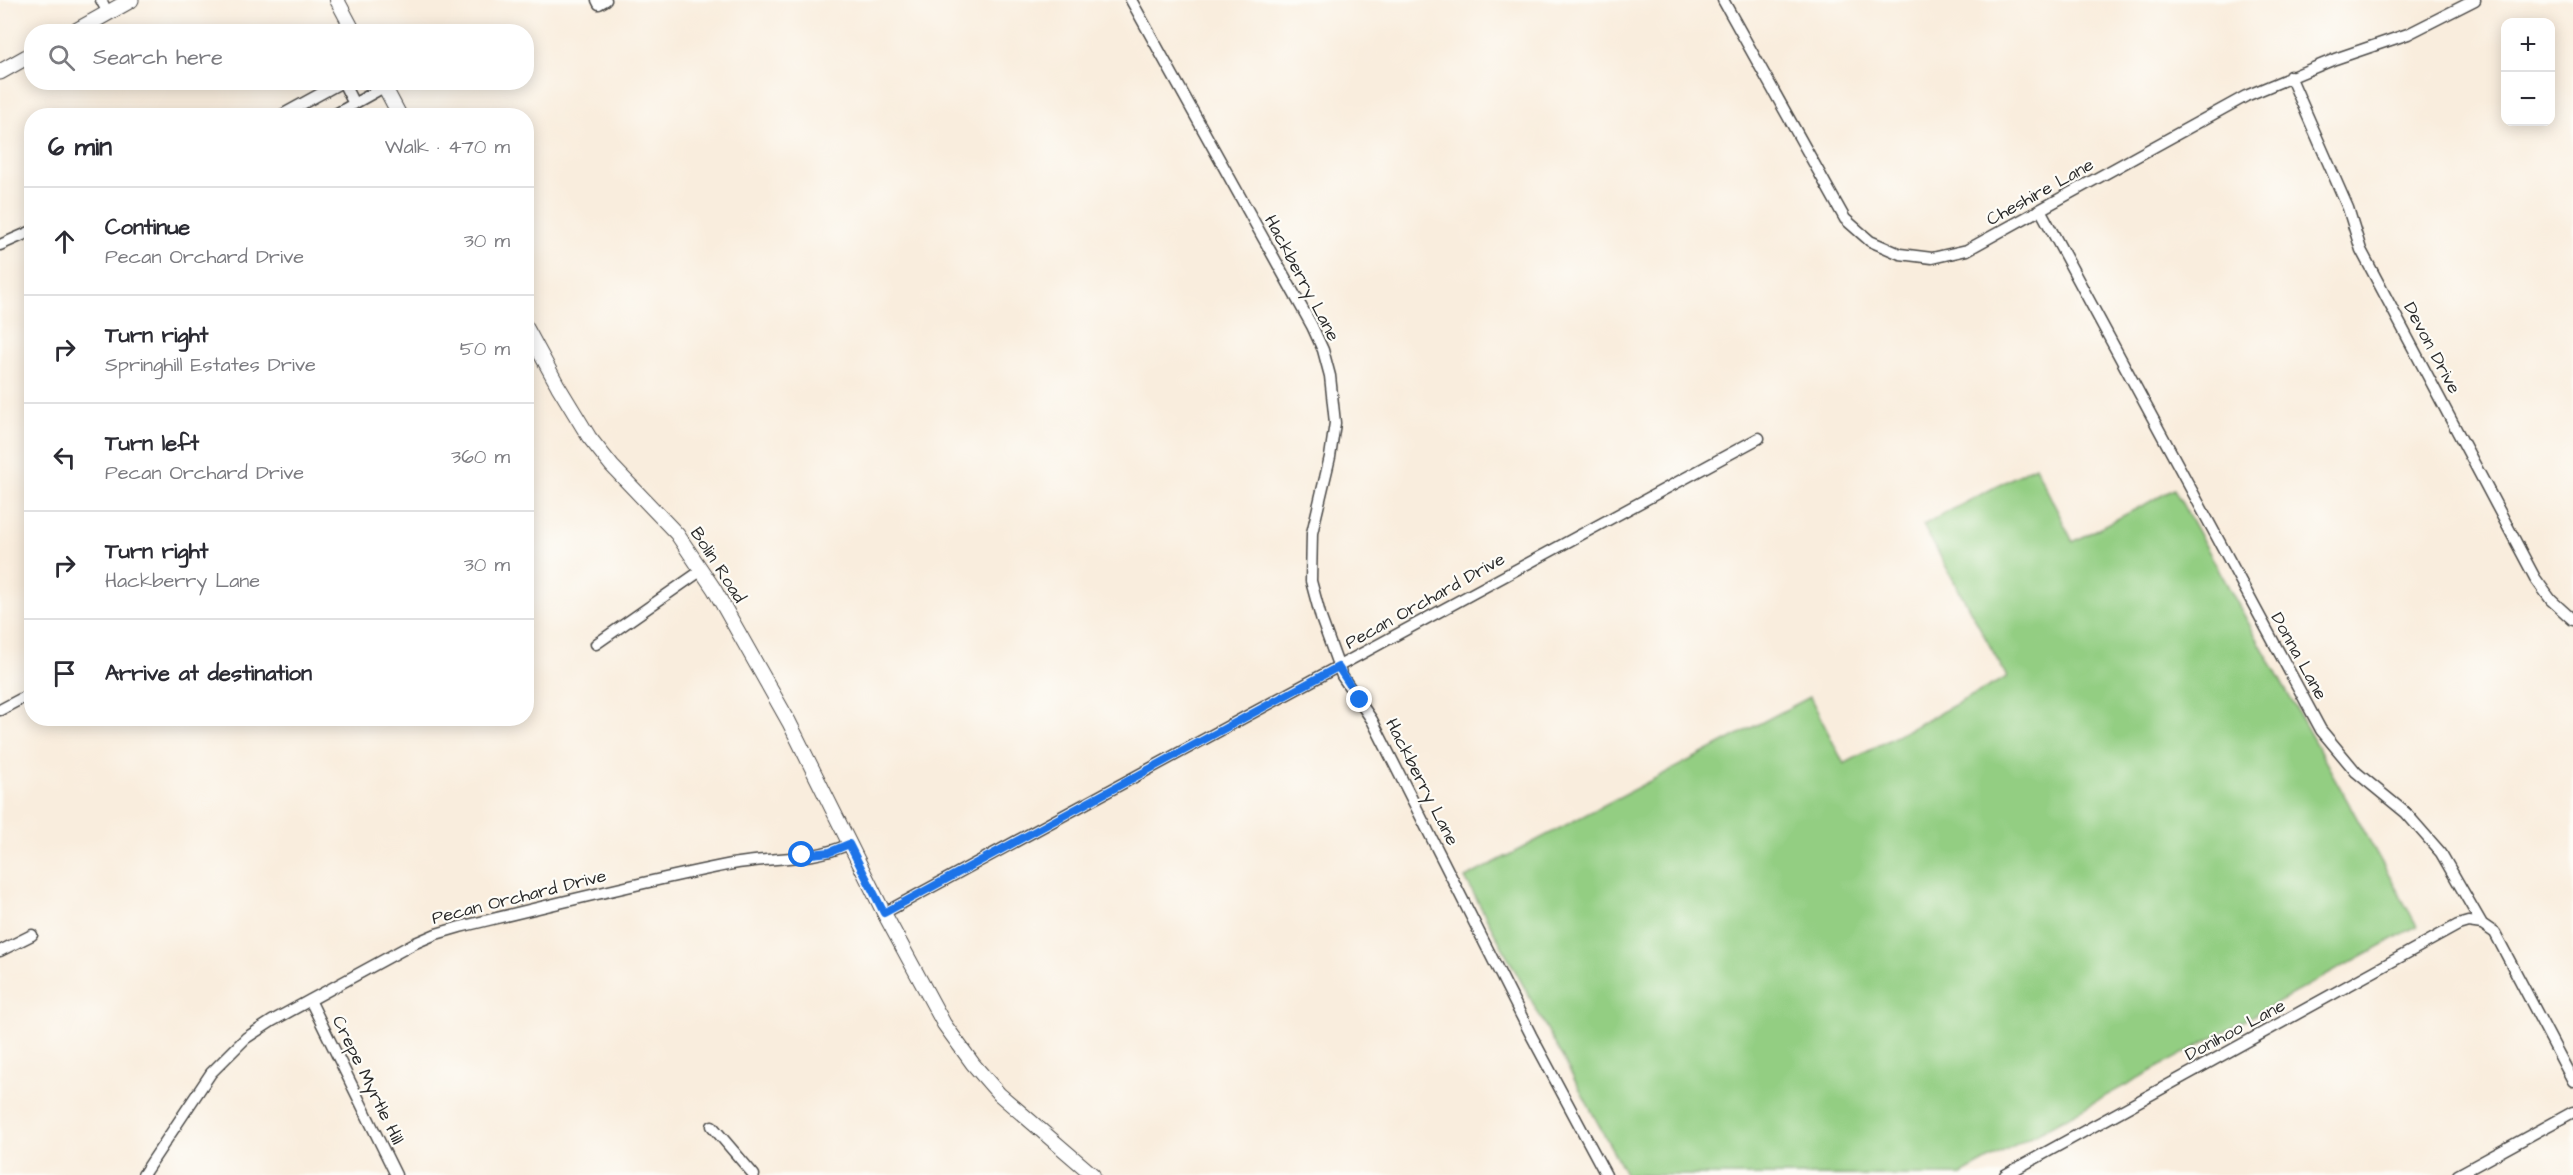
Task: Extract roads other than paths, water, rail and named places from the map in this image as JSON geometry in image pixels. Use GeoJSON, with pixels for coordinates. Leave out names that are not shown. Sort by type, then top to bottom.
{"type":"FeatureCollection","features":[{"type":"Feature","properties":{"kind":"main road"},"geometry":{"type":"LineString","coordinates":[[83,24],[104,6],[131,0]]}},
{"type":"Feature","properties":{"kind":"main road"},"geometry":{"type":"LineString","coordinates":[[0,72],[24,58]]}},
{"type":"Feature","properties":{"kind":"street"},"geometry":{"type":"LineString","coordinates":[[337,0],[350,24]]}},
{"type":"Feature","properties":{"kind":"street"},"geometry":{"type":"LineString","coordinates":[[597,0],[599,4],[606,0]]}},
{"type":"Feature","properties":{"kind":"street","name":"Hackberry Lane"},"geometry":{"type":"LineString","coordinates":[[1131,0],[1312,326],[1323,350],[1333,392],[1334,435],[1314,521],[1311,566],[1317,607],[1338,667],[1372,720],[1529,1032],[1605,1175]]}},
{"type":"Feature","properties":{"kind":"street","name":"Cheshire Lane"},"geometry":{"type":"LineString","coordinates":[[1723,0],[1845,219],[1870,241],[1900,254],[1932,258],[1967,250],[2246,96],[2290,76],[2408,34],[2475,0]]}},
{"type":"Feature","properties":{"kind":"street","name":"Devon Drive"},"geometry":{"type":"LineString","coordinates":[[2290,76],[2348,208],[2361,250],[2535,578],[2551,600],[2573,620]]}},
{"type":"Feature","properties":{"kind":"street"},"geometry":{"type":"LineString","coordinates":[[294,108],[327,90]]}},
{"type":"Feature","properties":{"kind":"street"},"geometry":{"type":"LineString","coordinates":[[346,90],[354,104]]}},
{"type":"Feature","properties":{"kind":"street"},"geometry":{"type":"LineString","coordinates":[[347,108],[375,90]]}},
{"type":"Feature","properties":{"kind":"street"},"geometry":{"type":"LineString","coordinates":[[386,90],[396,108]]}},
{"type":"Feature","properties":{"kind":"street","name":"Donna Lane"},"geometry":{"type":"LineString","coordinates":[[2041,211],[2321,730],[2356,772],[2406,813],[2441,853],[2482,924],[2495,933],[2569,1064],[2573,1081]]}},
{"type":"Feature","properties":{"kind":"street"},"geometry":{"type":"LineString","coordinates":[[0,245],[24,234]]}},
{"type":"Feature","properties":{"kind":"street","name":"Bolin Road"},"geometry":{"type":"LineString","coordinates":[[534,342],[589,437],[612,466],[669,524],[702,570],[771,689],[935,1009],[983,1077],[1010,1105],[1093,1175]]}},
{"type":"Feature","properties":{"kind":"street","name":"Pecan Orchard Drive"},"geometry":{"type":"LineString","coordinates":[[884,913],[1759,438]]}},
{"type":"Feature","properties":{"kind":"street"},"geometry":{"type":"LineString","coordinates":[[596,644],[702,570]]}},
{"type":"Feature","properties":{"kind":"street"},"geometry":{"type":"LineString","coordinates":[[0,710],[24,697]]}},
{"type":"Feature","properties":{"kind":"street","name":"Pecan Orchard Drive"},"geometry":{"type":"LineString","coordinates":[[143,1175],[198,1090],[226,1055],[259,1029],[412,944],[447,930],[724,866],[768,858],[819,854],[849,844]]}},
{"type":"Feature","properties":{"kind":"street","name":"Donihoo Lane"},"geometry":{"type":"LineString","coordinates":[[2005,1175],[2458,925],[2468,922],[2482,924]]}},
{"type":"Feature","properties":{"kind":"street"},"geometry":{"type":"LineString","coordinates":[[0,951],[32,934]]}},
{"type":"Feature","properties":{"kind":"street","name":"Crepe Myrtle Hill"},"geometry":{"type":"LineString","coordinates":[[310,1000],[396,1175]]}},
{"type":"Feature","properties":{"kind":"street"},"geometry":{"type":"LineString","coordinates":[[2458,1175],[2573,1112]]}},
{"type":"Feature","properties":{"kind":"street"},"geometry":{"type":"LineString","coordinates":[[712,1126],[754,1175]]}}]}
